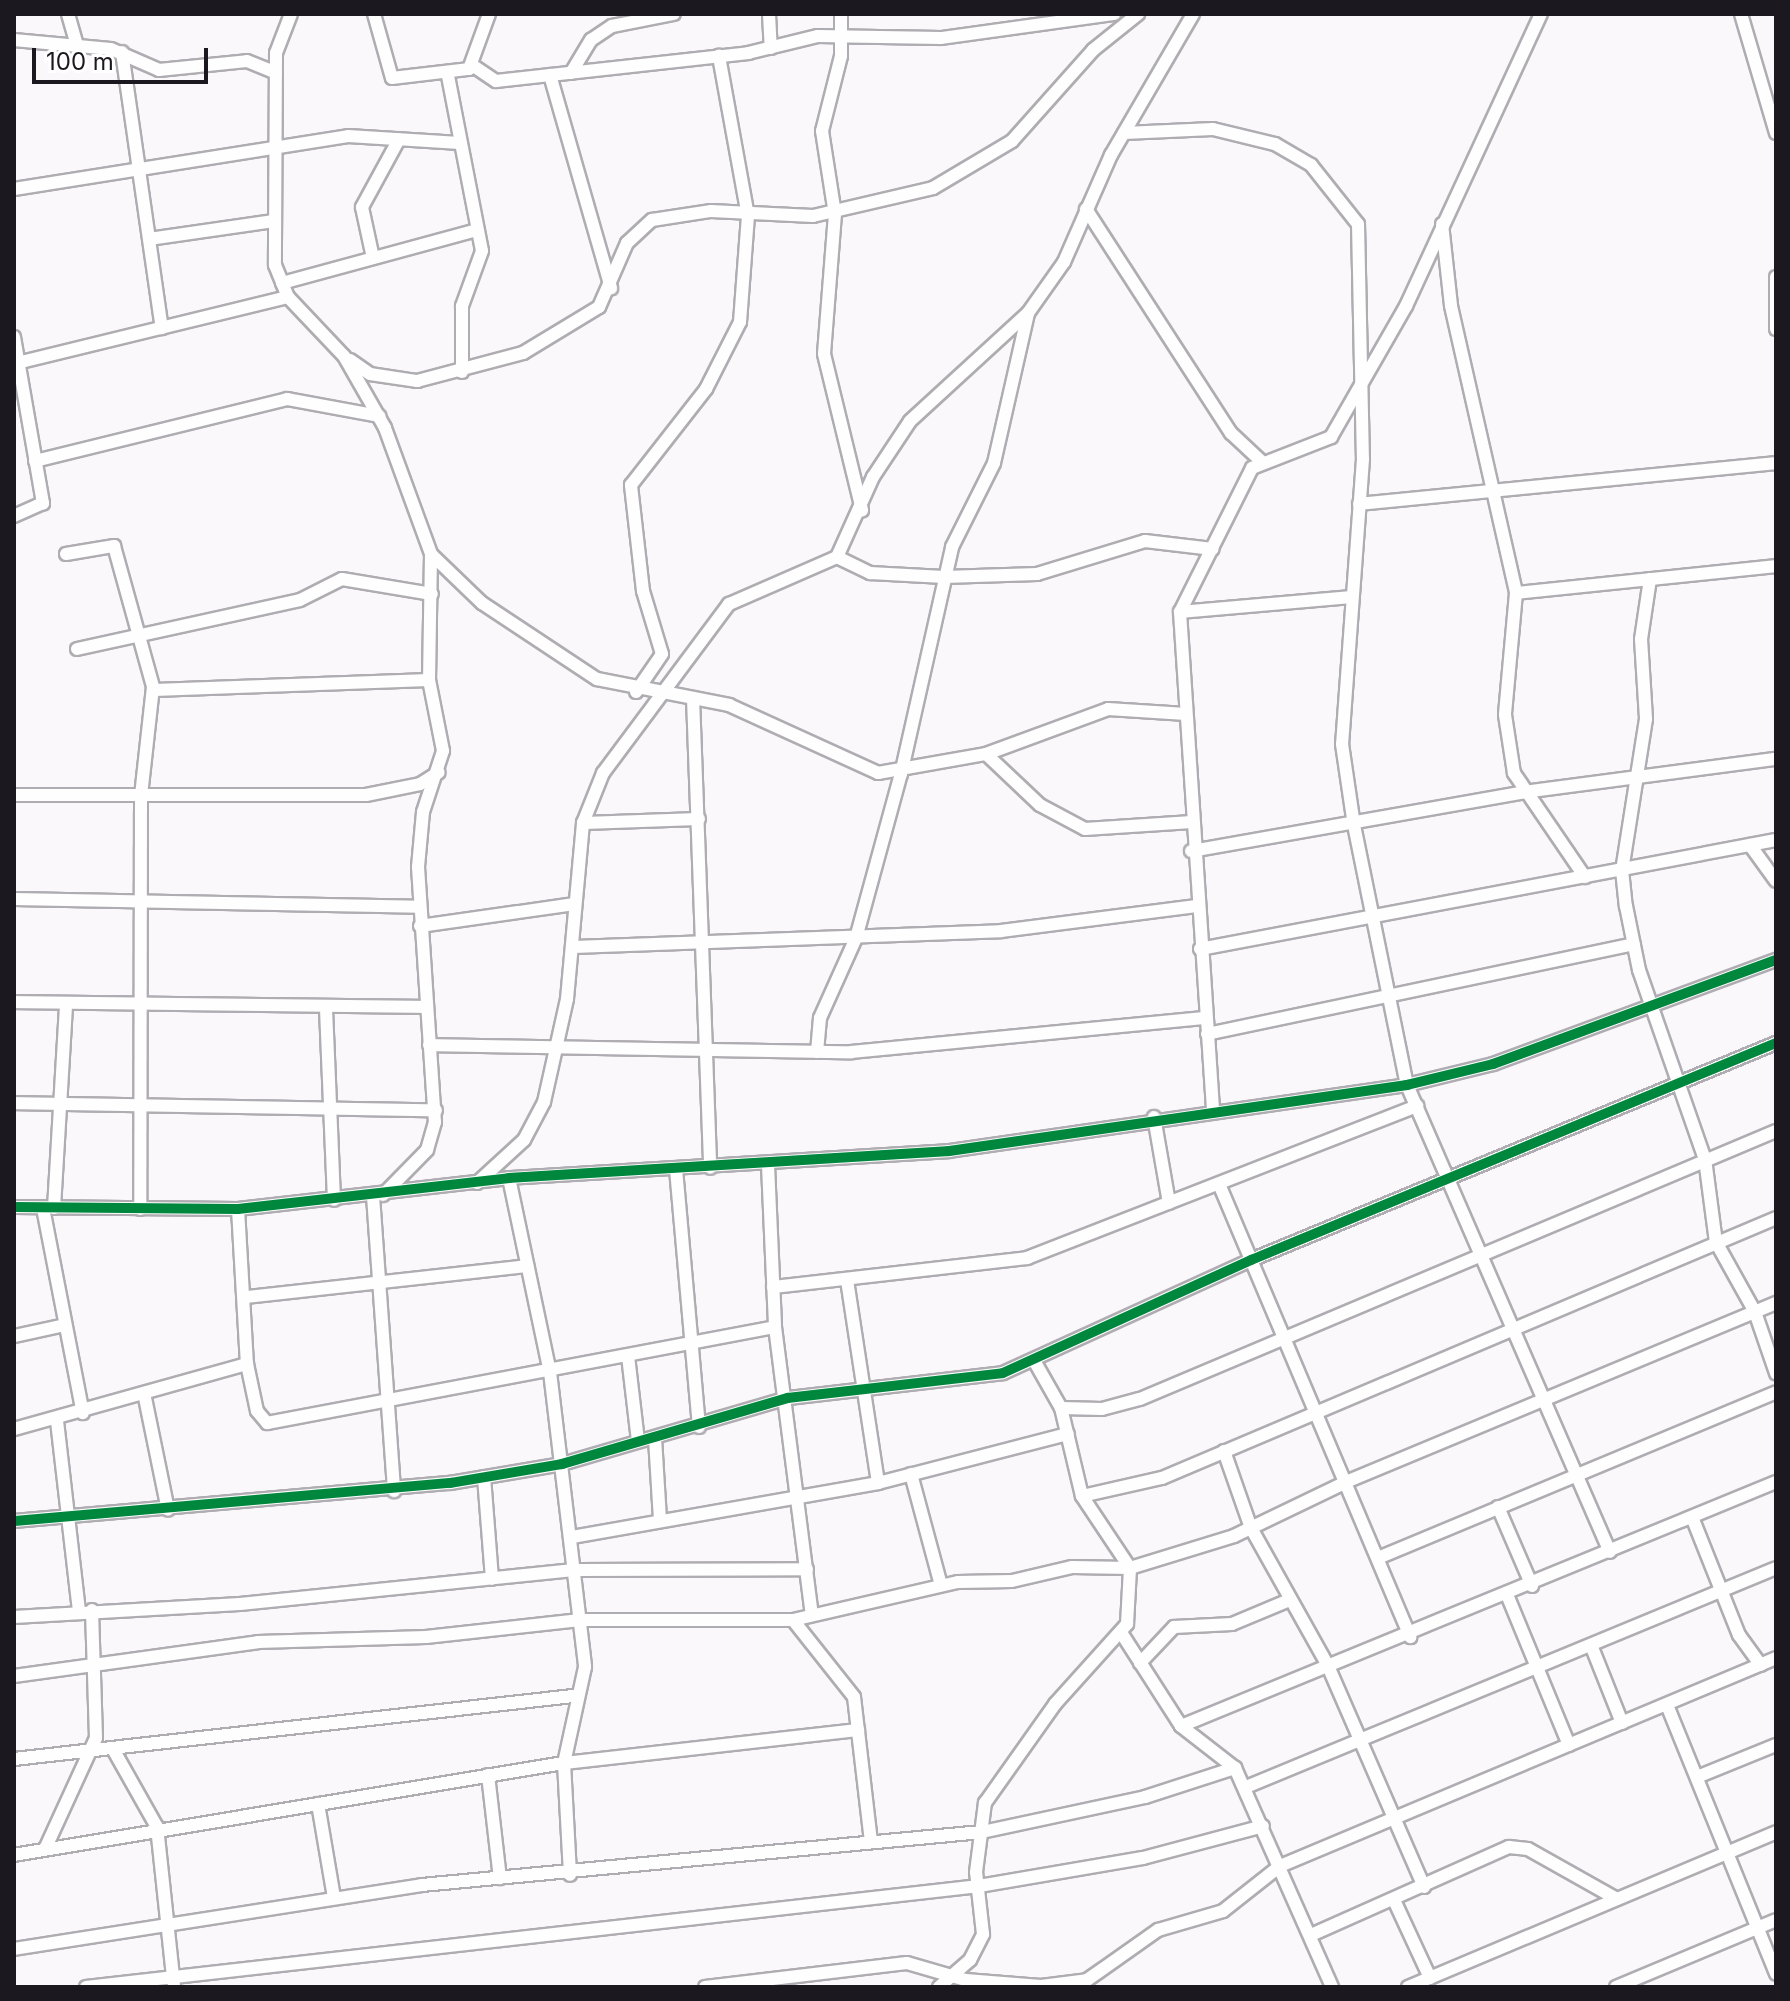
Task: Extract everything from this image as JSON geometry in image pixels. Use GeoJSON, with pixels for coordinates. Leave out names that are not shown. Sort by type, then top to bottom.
{"type":"FeatureCollection","features":[{"type":"Feature","properties":{"kind":"street"},"geometry":{"type":"LineString","coordinates":[[68,14],[77,46]]}},
{"type":"Feature","properties":{"kind":"street"},"geometry":{"type":"LineString","coordinates":[[291,14],[276,73],[274,221],[282,283],[288,297],[344,356],[379,416],[431,554],[429,680],[443,743],[439,772],[423,812],[419,907],[436,1110],[427,1150],[378,1196],[394,1491]]}},
{"type":"Feature","properties":{"kind":"street"},"geometry":{"type":"LineString","coordinates":[[374,14],[388,76],[448,76],[472,65],[489,14]]}},
{"type":"Feature","properties":{"kind":"street"},"geometry":{"type":"LineString","coordinates":[[571,73],[591,40],[612,26],[674,14]]}},
{"type":"Feature","properties":{"kind":"street"},"geometry":{"type":"LineString","coordinates":[[769,14],[771,48]]}},
{"type":"Feature","properties":{"kind":"street"},"geometry":{"type":"LineString","coordinates":[[841,14],[841,34],[822,145],[835,214],[824,354],[862,510]]}},
{"type":"Feature","properties":{"kind":"street"},"geometry":{"type":"LineString","coordinates":[[1032,28],[1039,14]]}},
{"type":"Feature","properties":{"kind":"street"},"geometry":{"type":"LineString","coordinates":[[472,65],[491,81],[719,56],[841,34],[941,38],[1032,28],[1114,14]]}},
{"type":"Feature","properties":{"kind":"street"},"geometry":{"type":"LineString","coordinates":[[344,356],[380,377],[417,381],[462,372],[523,353],[599,307],[640,226],[711,211],[748,216],[835,214],[933,188],[981,164],[1138,14]]}},
{"type":"Feature","properties":{"kind":"street"},"geometry":{"type":"LineString","coordinates":[[477,1183],[532,1130],[558,1046],[573,947],[574,904],[583,823],[603,773],[729,604],[837,557],[862,510],[880,465],[924,404],[1028,313],[1064,262],[1086,209],[1124,133],[1193,14]]}},
{"type":"Feature","properties":{"kind":"street"},"geometry":{"type":"LineString","coordinates":[[1213,1109],[1191,851],[1180,612],[1213,549],[1244,478],[1261,461],[1323,444],[1361,383],[1406,306],[1441,221],[1541,14]]}},
{"type":"Feature","properties":{"kind":"street"},"geometry":{"type":"LineString","coordinates":[[1741,14],[1776,133]]}},
{"type":"Feature","properties":{"kind":"street"},"geometry":{"type":"LineString","coordinates":[[14,40],[122,52],[159,70],[247,61],[276,73]]}},
{"type":"Feature","properties":{"kind":"street"},"geometry":{"type":"LineString","coordinates":[[122,52],[162,328]]}},
{"type":"Feature","properties":{"kind":"street"},"geometry":{"type":"LineString","coordinates":[[636,692],[662,654],[643,591],[631,485],[706,389],[737,335],[748,216],[719,56]]}},
{"type":"Feature","properties":{"kind":"street"},"geometry":{"type":"LineString","coordinates":[[550,75],[611,288]]}},
{"type":"Feature","properties":{"kind":"street"},"geometry":{"type":"LineString","coordinates":[[448,76],[481,258],[462,306],[462,372]]}},
{"type":"Feature","properties":{"kind":"street"},"geometry":{"type":"LineString","coordinates":[[1124,133],[1236,132],[1311,165],[1358,224],[1361,383],[1359,504],[1342,744],[1354,825],[1407,1085],[1515,1327],[1610,1552]]}},
{"type":"Feature","properties":{"kind":"street"},"geometry":{"type":"LineString","coordinates":[[14,189],[138,164],[277,145],[399,139],[460,143]]}},
{"type":"Feature","properties":{"kind":"street"},"geometry":{"type":"LineString","coordinates":[[373,258],[362,207],[399,139]]}},
{"type":"Feature","properties":{"kind":"street"},"geometry":{"type":"LineString","coordinates":[[1086,209],[1231,433],[1261,461]]}},
{"type":"Feature","properties":{"kind":"street"},"geometry":{"type":"LineString","coordinates":[[149,239],[274,221]]}},
{"type":"Feature","properties":{"kind":"street"},"geometry":{"type":"LineString","coordinates":[[1441,221],[1451,306],[1495,489],[1516,593],[1505,724],[1524,792],[1585,877]]}},
{"type":"Feature","properties":{"kind":"street"},"geometry":{"type":"LineString","coordinates":[[282,283],[477,230]]}},
{"type":"Feature","properties":{"kind":"street"},"geometry":{"type":"LineString","coordinates":[[1776,277],[1776,329]]}},
{"type":"Feature","properties":{"kind":"street"},"geometry":{"type":"LineString","coordinates":[[17,363],[288,297]]}},
{"type":"Feature","properties":{"kind":"street"},"geometry":{"type":"LineString","coordinates":[[817,1052],[820,1018],[856,938],[901,774],[944,577],[957,533],[994,463],[1028,313]]}},
{"type":"Feature","properties":{"kind":"street"},"geometry":{"type":"LineString","coordinates":[[14,337],[42,507],[14,516]]}},
{"type":"Feature","properties":{"kind":"street"},"geometry":{"type":"LineString","coordinates":[[35,461],[287,399],[379,416]]}},
{"type":"Feature","properties":{"kind":"street"},"geometry":{"type":"LineString","coordinates":[[1359,504],[1776,463]]}},
{"type":"Feature","properties":{"kind":"street"},"geometry":{"type":"LineString","coordinates":[[837,557],[870,573],[944,577],[1037,574],[1145,541],[1213,549]]}},
{"type":"Feature","properties":{"kind":"street"},"geometry":{"type":"LineString","coordinates":[[66,554],[114,546],[154,690],[141,795],[142,902],[138,1005],[140,1209]]}},
{"type":"Feature","properties":{"kind":"street"},"geometry":{"type":"LineString","coordinates":[[431,554],[482,603],[597,679],[636,692],[729,705],[866,769],[901,774],[986,754],[1108,709],[1186,714]]}},
{"type":"Feature","properties":{"kind":"street"},"geometry":{"type":"LineString","coordinates":[[1516,593],[1776,566]]}},
{"type":"Feature","properties":{"kind":"street"},"geometry":{"type":"LineString","coordinates":[[77,649],[300,600],[342,579],[432,594]]}},
{"type":"Feature","properties":{"kind":"street"},"geometry":{"type":"LineString","coordinates":[[1650,579],[1639,775],[1622,870],[1634,944],[1656,1004],[1677,1084],[1705,1159],[1716,1242],[1755,1312],[1776,1373]]}},
{"type":"Feature","properties":{"kind":"street"},"geometry":{"type":"LineString","coordinates":[[1180,612],[1351,597]]}},
{"type":"Feature","properties":{"kind":"street"},"geometry":{"type":"LineString","coordinates":[[154,690],[429,680]]}},
{"type":"Feature","properties":{"kind":"street"},"geometry":{"type":"LineString","coordinates":[[693,698],[707,943],[710,1168]]}},
{"type":"Feature","properties":{"kind":"street"},"geometry":{"type":"LineString","coordinates":[[986,754],[1040,805],[1085,829],[1192,822]]}},
{"type":"Feature","properties":{"kind":"street"},"geometry":{"type":"LineString","coordinates":[[1191,851],[1354,825],[1524,792],[1776,759]]}},
{"type":"Feature","properties":{"kind":"street"},"geometry":{"type":"LineString","coordinates":[[14,795],[374,794],[439,772]]}},
{"type":"Feature","properties":{"kind":"street"},"geometry":{"type":"LineString","coordinates":[[583,823],[699,819]]}},
{"type":"Feature","properties":{"kind":"street"},"geometry":{"type":"LineString","coordinates":[[1200,949],[1374,913],[1776,840]]}},
{"type":"Feature","properties":{"kind":"street"},"geometry":{"type":"LineString","coordinates":[[1750,845],[1776,881]]}},
{"type":"Feature","properties":{"kind":"street"},"geometry":{"type":"LineString","coordinates":[[14,899],[419,907]]}},
{"type":"Feature","properties":{"kind":"street"},"geometry":{"type":"LineString","coordinates":[[420,926],[574,904]]}},
{"type":"Feature","properties":{"kind":"street"},"geometry":{"type":"LineString","coordinates":[[573,947],[1001,931],[1196,906]]}},
{"type":"Feature","properties":{"kind":"street"},"geometry":{"type":"LineString","coordinates":[[1207,1034],[1389,1000],[1634,944]]}},
{"type":"Feature","properties":{"kind":"street"},"geometry":{"type":"LineString","coordinates":[[14,1207],[238,1209],[378,1196],[509,1178],[768,1165],[949,1151],[1154,1117],[1407,1085],[1493,1064],[1776,960]]}},
{"type":"Feature","properties":{"kind":"street"},"geometry":{"type":"LineString","coordinates":[[14,1002],[326,1009],[426,1007]]}},
{"type":"Feature","properties":{"kind":"street"},"geometry":{"type":"LineString","coordinates":[[66,1004],[49,1208],[65,1325],[83,1413]]}},
{"type":"Feature","properties":{"kind":"street"},"geometry":{"type":"LineString","coordinates":[[326,1009],[334,1200]]}},
{"type":"Feature","properties":{"kind":"street"},"geometry":{"type":"LineString","coordinates":[[429,1045],[706,1046],[817,1052],[1206,1018]]}},
{"type":"Feature","properties":{"kind":"street"},"geometry":{"type":"LineString","coordinates":[[14,1521],[394,1491],[562,1464],[699,1427],[788,1398],[1036,1364],[1070,1338],[1776,1043]]}},
{"type":"Feature","properties":{"kind":"street"},"geometry":{"type":"LineString","coordinates":[[14,1103],[436,1110]]}},
{"type":"Feature","properties":{"kind":"street"},"geometry":{"type":"LineString","coordinates":[[773,1287],[1004,1263],[1219,1184],[1417,1106]]}},
{"type":"Feature","properties":{"kind":"street"},"geometry":{"type":"LineString","coordinates":[[1154,1117],[1169,1203]]}},
{"type":"Feature","properties":{"kind":"street"},"geometry":{"type":"LineString","coordinates":[[1061,1408],[1120,1406],[1287,1341],[1776,1131]]}},
{"type":"Feature","properties":{"kind":"street"},"geometry":{"type":"LineString","coordinates":[[768,1165],[775,1327],[788,1398],[812,1615]]}},
{"type":"Feature","properties":{"kind":"street"},"geometry":{"type":"LineString","coordinates":[[676,1169],[699,1427]]}},
{"type":"Feature","properties":{"kind":"street"},"geometry":{"type":"LineString","coordinates":[[509,1178],[550,1372],[576,1570],[585,1667],[573,1696],[564,1763],[570,1875]]}},
{"type":"Feature","properties":{"kind":"street"},"geometry":{"type":"LineString","coordinates":[[1219,1184],[1410,1637]]}},
{"type":"Feature","properties":{"kind":"street"},"geometry":{"type":"LineString","coordinates":[[238,1209],[247,1297],[247,1364],[257,1411],[267,1423],[389,1403],[775,1327]]}},
{"type":"Feature","properties":{"kind":"street"},"geometry":{"type":"LineString","coordinates":[[1082,1496],[1162,1478],[1776,1218]]}},
{"type":"Feature","properties":{"kind":"street"},"geometry":{"type":"LineString","coordinates":[[247,1297],[527,1266]]}},
{"type":"Feature","properties":{"kind":"street"},"geometry":{"type":"LineString","coordinates":[[847,1280],[878,1483]]}},
{"type":"Feature","properties":{"kind":"street"},"geometry":{"type":"LineString","coordinates":[[14,1676],[258,1642],[426,1637],[580,1620],[793,1620],[941,1585],[1072,1567],[1130,1568],[1251,1528],[1346,1482],[1776,1303]]}},
{"type":"Feature","properties":{"kind":"street"},"geometry":{"type":"LineString","coordinates":[[14,1336],[65,1325]]}},
{"type":"Feature","properties":{"kind":"street"},"geometry":{"type":"LineString","coordinates":[[628,1356],[638,1441]]}},
{"type":"Feature","properties":{"kind":"street"},"geometry":{"type":"LineString","coordinates":[[14,1429],[57,1421],[247,1364]]}},
{"type":"Feature","properties":{"kind":"street"},"geometry":{"type":"LineString","coordinates":[[939,1987],[970,1960],[983,1934],[979,1886],[985,1803],[1055,1704],[1122,1634],[1130,1568],[1082,1496],[1061,1408],[1036,1364]]}},
{"type":"Feature","properties":{"kind":"street"},"geometry":{"type":"LineString","coordinates":[[1378,1558],[1776,1392]]}},
{"type":"Feature","properties":{"kind":"street"},"geometry":{"type":"LineString","coordinates":[[144,1393],[168,1510]]}},
{"type":"Feature","properties":{"kind":"street"},"geometry":{"type":"LineString","coordinates":[[46,1847],[92,1752],[98,1664],[66,1515],[57,1421]]}},
{"type":"Feature","properties":{"kind":"street"},"geometry":{"type":"LineString","coordinates":[[572,1537],[660,1519],[878,1483],[1068,1434]]}},
{"type":"Feature","properties":{"kind":"street"},"geometry":{"type":"LineString","coordinates":[[655,1438],[660,1519]]}},
{"type":"Feature","properties":{"kind":"street"},"geometry":{"type":"LineString","coordinates":[[1224,1451],[1251,1528],[1287,1601],[1328,1666],[1424,1887]]}},
{"type":"Feature","properties":{"kind":"street"},"geometry":{"type":"LineString","coordinates":[[911,1474],[941,1585]]}},
{"type":"Feature","properties":{"kind":"street"},"geometry":{"type":"LineString","coordinates":[[484,1477],[492,1579]]}},
{"type":"Feature","properties":{"kind":"street"},"geometry":{"type":"LineString","coordinates":[[1181,1726],[1508,1597],[1776,1482]]}},
{"type":"Feature","properties":{"kind":"street"},"geometry":{"type":"LineString","coordinates":[[1498,1507],[1532,1586]]}},
{"type":"Feature","properties":{"kind":"street"},"geometry":{"type":"LineString","coordinates":[[1692,1517],[1721,1590],[1761,1665]]}},
{"type":"Feature","properties":{"kind":"street"},"geometry":{"type":"LineString","coordinates":[[1246,1787],[1776,1568]]}},
{"type":"Feature","properties":{"kind":"street"},"geometry":{"type":"LineString","coordinates":[[14,1617],[576,1570],[807,1569]]}},
{"type":"Feature","properties":{"kind":"street"},"geometry":{"type":"LineString","coordinates":[[1508,1597],[1569,1745]]}},
{"type":"Feature","properties":{"kind":"street"},"geometry":{"type":"LineString","coordinates":[[1140,1663],[1174,1627],[1232,1624],[1287,1601]]}},
{"type":"Feature","properties":{"kind":"street"},"geometry":{"type":"LineString","coordinates":[[793,1620],[847,1684],[858,1730],[871,1841]]}},
{"type":"Feature","properties":{"kind":"street"},"geometry":{"type":"LineString","coordinates":[[1122,1634],[1181,1726],[1235,1768],[1332,1987]]}},
{"type":"Feature","properties":{"kind":"street"},"geometry":{"type":"LineString","coordinates":[[1591,1645],[1622,1723]]}},
{"type":"Feature","properties":{"kind":"street"},"geometry":{"type":"LineString","coordinates":[[705,1987],[907,1963],[951,1974],[1041,1986],[1087,1980],[1158,1930],[1223,1911],[1280,1866],[1776,1658]]}},
{"type":"Feature","properties":{"kind":"street"},"geometry":{"type":"LineString","coordinates":[[14,1759],[573,1696]]}},
{"type":"Feature","properties":{"kind":"street"},"geometry":{"type":"LineString","coordinates":[[1667,1705],[1776,1974]]}},
{"type":"Feature","properties":{"kind":"street"},"geometry":{"type":"LineString","coordinates":[[14,1855],[157,1827],[564,1763],[858,1730]]}},
{"type":"Feature","properties":{"kind":"street"},"geometry":{"type":"LineString","coordinates":[[1697,1777],[1776,1745]]}},
{"type":"Feature","properties":{"kind":"street"},"geometry":{"type":"LineString","coordinates":[[113,1749],[157,1827],[174,1987]]}},
{"type":"Feature","properties":{"kind":"street"},"geometry":{"type":"LineString","coordinates":[[14,1949],[168,1922],[334,1898],[500,1878],[570,1875],[871,1841],[982,1832],[1145,1797],[1235,1768]]}},
{"type":"Feature","properties":{"kind":"street"},"geometry":{"type":"LineString","coordinates":[[488,1775],[500,1878]]}},
{"type":"Feature","properties":{"kind":"street"},"geometry":{"type":"LineString","coordinates":[[318,1804],[334,1898]]}},
{"type":"Feature","properties":{"kind":"street"},"geometry":{"type":"LineString","coordinates":[[86,1987],[172,1973],[979,1886],[1143,1858],[1263,1826]]}},
{"type":"Feature","properties":{"kind":"street"},"geometry":{"type":"LineString","coordinates":[[1408,1987],[1776,1832]]}},
{"type":"Feature","properties":{"kind":"street"},"geometry":{"type":"LineString","coordinates":[[1311,1935],[1519,1846],[1617,1899]]}},
{"type":"Feature","properties":{"kind":"street"},"geometry":{"type":"LineString","coordinates":[[1394,1900],[1430,1978]]}},
{"type":"Feature","properties":{"kind":"street"},"geometry":{"type":"LineString","coordinates":[[1616,1987],[1776,1920]]}},
{"type":"Feature","properties":{"kind":"cycle path"},"geometry":{"type":"LineString","coordinates":[[14,1207],[238,1209],[509,1178],[949,1151],[1407,1085],[1493,1064],[1776,960]]}},
{"type":"Feature","properties":{"kind":"cycle path"},"geometry":{"type":"LineString","coordinates":[[14,1521],[450,1483],[562,1464],[788,1398],[1003,1373],[1251,1260],[1776,1043]]}}]}
